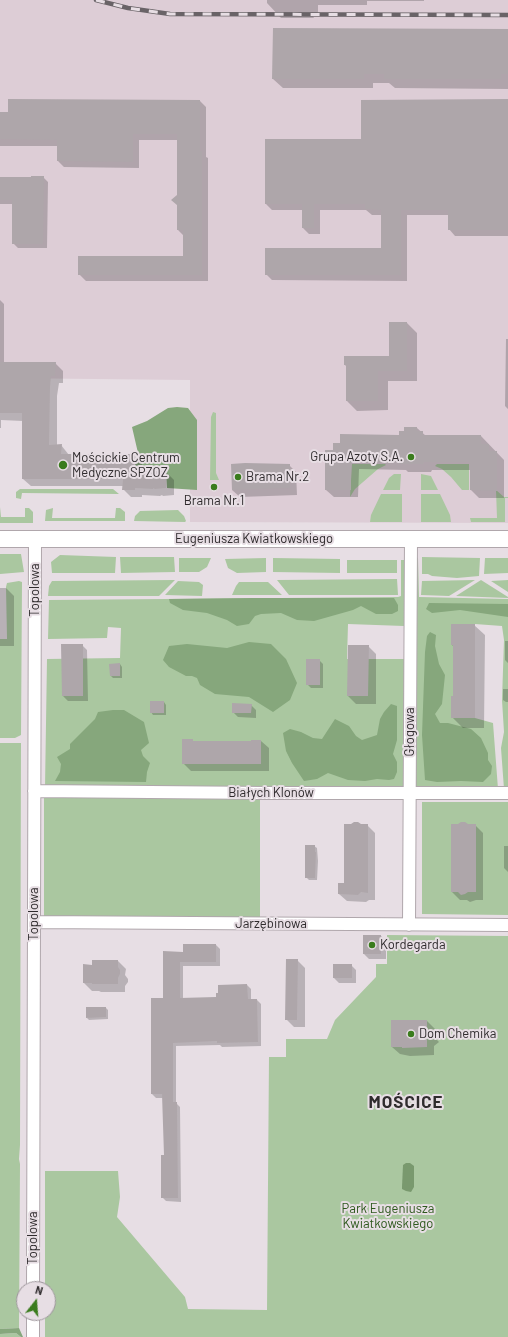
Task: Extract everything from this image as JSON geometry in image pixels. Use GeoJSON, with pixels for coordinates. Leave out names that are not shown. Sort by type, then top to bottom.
{"type":"FeatureCollection","features":[{"type":"Feature","properties":{"kind":"main road","name":"Eugeniusza Kwiatkowskiego"},"geometry":{"type":"LineString","coordinates":[[0,539],[508,539]]}},
{"type":"Feature","properties":{"kind":"street","name":"Topolowa"},"geometry":{"type":"LineString","coordinates":[[33,1281],[35,539]]}},
{"type":"Feature","properties":{"kind":"street","name":"Głogowa"},"geometry":{"type":"LineString","coordinates":[[409,925],[411,540]]}},
{"type":"Feature","properties":{"kind":"street","name":"Białych Klonów"},"geometry":{"type":"LineString","coordinates":[[34,791],[508,793]]}},
{"type":"Feature","properties":{"kind":"street","name":"Jarzębinowa"},"geometry":{"type":"LineString","coordinates":[[34,922],[508,925]]}},
{"type":"Feature","properties":{"kind":"street"},"geometry":{"type":"LineString","coordinates":[[33,1321],[33,1337]]}},
{"type":"Feature","properties":{"kind":"shaded area","name":"Grupa Azoty S.A."},"geometry":{"type":"Polygon","coordinates":[[[0,0],[508,0],[508,523],[190,522],[190,380],[0,378],[0,0]]]}},
{"type":"Feature","properties":{"kind":"shaded area"},"geometry":{"type":"Polygon","coordinates":[[[168,408],[188,408],[197,420],[197,490],[167,488],[166,470],[134,470],[138,453],[132,427],[147,421],[168,408]]]}},
{"type":"Feature","properties":{"kind":"shaded area"},"geometry":{"type":"Polygon","coordinates":[[[394,598],[398,605],[398,611],[392,614],[376,614],[361,606],[353,610],[314,621],[297,620],[281,613],[261,614],[255,616],[249,624],[237,626],[227,620],[207,613],[183,610],[170,603],[169,599],[394,598]]]}},
{"type":"Feature","properties":{"kind":"shaded area"},"geometry":{"type":"Polygon","coordinates":[[[429,603],[508,604],[508,617],[460,610],[432,613],[426,609],[429,603]]]}},
{"type":"Feature","properties":{"kind":"shaded area"},"geometry":{"type":"Polygon","coordinates":[[[430,632],[436,635],[435,646],[439,664],[445,675],[442,704],[435,714],[440,723],[448,723],[471,729],[481,738],[488,753],[488,760],[492,766],[491,774],[483,782],[437,782],[425,780],[422,735],[425,652],[427,636],[430,632]]]}},
{"type":"Feature","properties":{"kind":"shaded area"},"geometry":{"type":"Polygon","coordinates":[[[249,642],[271,644],[286,659],[297,683],[290,700],[273,712],[249,697],[215,694],[200,685],[197,678],[186,676],[169,667],[163,660],[169,646],[187,644],[227,648],[249,642]]]}},
{"type":"Feature","properties":{"kind":"shaded area"},"geometry":{"type":"Polygon","coordinates":[[[391,704],[397,706],[397,740],[393,754],[397,762],[397,772],[394,779],[365,781],[348,780],[328,773],[317,779],[304,781],[286,751],[283,733],[290,729],[301,732],[313,738],[322,739],[335,719],[349,726],[356,736],[362,740],[377,735],[380,719],[391,704]]]}},
{"type":"Feature","properties":{"kind":"shaded area"},"geometry":{"type":"Polygon","coordinates":[[[124,710],[144,722],[149,743],[141,750],[143,756],[150,763],[146,782],[55,781],[60,772],[61,764],[57,757],[70,749],[70,744],[95,719],[98,712],[124,710]]]}},
{"type":"Feature","properties":{"kind":"shaded area"},"geometry":{"type":"Polygon","coordinates":[[[410,1163],[414,1166],[414,1187],[411,1192],[402,1189],[403,1165],[410,1163]]]}},
{"type":"Feature","properties":{"kind":"shaded area"},"geometry":{"type":"Polygon","coordinates":[[[19,1328],[23,1337],[16,1333],[0,1334],[0,1329],[19,1328]]]}},
{"type":"Feature","properties":{"kind":"green space"},"geometry":{"type":"Polygon","coordinates":[[[213,412],[216,413],[216,473],[219,480],[210,480],[211,417],[213,412]]]}},
{"type":"Feature","properties":{"kind":"green space"},"geometry":{"type":"Polygon","coordinates":[[[352,464],[386,465],[378,469],[355,489],[350,497],[352,464]]]}},
{"type":"Feature","properties":{"kind":"green space"},"geometry":{"type":"Polygon","coordinates":[[[437,464],[469,464],[469,490],[462,490],[442,469],[435,466],[437,464]]]}},
{"type":"Feature","properties":{"kind":"green space"},"geometry":{"type":"Polygon","coordinates":[[[394,474],[401,474],[400,490],[383,490],[389,478],[394,474]]]}},
{"type":"Feature","properties":{"kind":"green space"},"geometry":{"type":"Polygon","coordinates":[[[421,474],[431,476],[438,490],[421,490],[421,474]]]}},
{"type":"Feature","properties":{"kind":"green space"},"geometry":{"type":"Polygon","coordinates":[[[20,489],[113,489],[119,494],[22,493],[21,499],[16,498],[16,492],[20,489]]]}},
{"type":"Feature","properties":{"kind":"green space"},"geometry":{"type":"Polygon","coordinates":[[[496,490],[504,497],[508,497],[505,498],[505,522],[471,522],[470,518],[497,518],[496,490]]]}},
{"type":"Feature","properties":{"kind":"green space"},"geometry":{"type":"Polygon","coordinates":[[[381,494],[402,494],[402,522],[370,522],[371,515],[381,494]]]}},
{"type":"Feature","properties":{"kind":"green space"},"geometry":{"type":"Polygon","coordinates":[[[421,494],[440,494],[450,515],[451,522],[421,522],[421,494]]]}},
{"type":"Feature","properties":{"kind":"green space"},"geometry":{"type":"Polygon","coordinates":[[[0,507],[1,517],[25,517],[25,508],[29,508],[33,512],[33,523],[0,523],[0,507]]]}},
{"type":"Feature","properties":{"kind":"green space"},"geometry":{"type":"Polygon","coordinates":[[[53,508],[52,518],[115,518],[116,508],[120,508],[125,512],[125,521],[45,521],[46,510],[53,508]]]}},
{"type":"Feature","properties":{"kind":"green space"},"geometry":{"type":"Polygon","coordinates":[[[178,510],[184,516],[185,522],[134,521],[135,516],[140,511],[178,510]]]}},
{"type":"Feature","properties":{"kind":"green space"},"geometry":{"type":"Polygon","coordinates":[[[0,554],[21,554],[24,572],[0,574],[0,554]]]}},
{"type":"Feature","properties":{"kind":"green space"},"geometry":{"type":"Polygon","coordinates":[[[60,555],[116,557],[115,573],[52,573],[51,562],[60,555]]]}},
{"type":"Feature","properties":{"kind":"green space"},"geometry":{"type":"Polygon","coordinates":[[[120,557],[174,557],[175,572],[121,573],[120,557]]]}},
{"type":"Feature","properties":{"kind":"green space"},"geometry":{"type":"Polygon","coordinates":[[[415,557],[418,558],[419,597],[508,599],[508,789],[504,789],[501,748],[504,732],[502,700],[504,640],[502,626],[475,624],[475,718],[493,723],[498,789],[416,789],[415,557]]]}},
{"type":"Feature","properties":{"kind":"green space"},"geometry":{"type":"Polygon","coordinates":[[[422,557],[480,558],[479,576],[457,578],[422,574],[422,557]]]}},
{"type":"Feature","properties":{"kind":"green space"},"geometry":{"type":"Polygon","coordinates":[[[179,558],[211,558],[207,567],[199,572],[179,572],[179,558]]]}},
{"type":"Feature","properties":{"kind":"green space"},"geometry":{"type":"Polygon","coordinates":[[[266,558],[266,572],[237,573],[228,568],[225,559],[266,558]]]}},
{"type":"Feature","properties":{"kind":"green space"},"geometry":{"type":"Polygon","coordinates":[[[273,558],[340,559],[340,573],[273,572],[273,558]]]}},
{"type":"Feature","properties":{"kind":"green space"},"geometry":{"type":"Polygon","coordinates":[[[485,558],[508,558],[508,573],[484,574],[485,558]]]}},
{"type":"Feature","properties":{"kind":"green space"},"geometry":{"type":"Polygon","coordinates":[[[347,560],[397,560],[397,573],[347,573],[347,560]]]}},
{"type":"Feature","properties":{"kind":"green space"},"geometry":{"type":"Polygon","coordinates":[[[401,560],[404,560],[404,626],[348,624],[347,659],[404,659],[405,788],[45,788],[47,659],[120,658],[121,628],[108,627],[107,638],[48,639],[49,600],[398,597],[401,596],[401,560]]]}},
{"type":"Feature","properties":{"kind":"green space"},"geometry":{"type":"Polygon","coordinates":[[[397,579],[398,595],[289,595],[277,580],[397,579]]]}},
{"type":"Feature","properties":{"kind":"green space"},"geometry":{"type":"Polygon","coordinates":[[[175,580],[159,596],[48,596],[49,586],[52,581],[175,580]]]}},
{"type":"Feature","properties":{"kind":"green space"},"geometry":{"type":"Polygon","coordinates":[[[475,580],[449,596],[421,595],[422,581],[475,580]]]}},
{"type":"Feature","properties":{"kind":"green space"},"geometry":{"type":"Polygon","coordinates":[[[481,580],[508,597],[508,598],[456,596],[481,580]]]}},
{"type":"Feature","properties":{"kind":"green space"},"geometry":{"type":"Polygon","coordinates":[[[508,580],[508,592],[491,581],[508,580]]]}},
{"type":"Feature","properties":{"kind":"green space"},"geometry":{"type":"Polygon","coordinates":[[[178,581],[199,582],[203,585],[202,596],[165,595],[178,581]]]}},
{"type":"Feature","properties":{"kind":"green space"},"geometry":{"type":"Polygon","coordinates":[[[22,582],[21,735],[15,738],[0,738],[0,639],[7,639],[6,587],[7,583],[22,582]]]}},
{"type":"Feature","properties":{"kind":"green space"},"geometry":{"type":"Polygon","coordinates":[[[239,582],[268,582],[282,595],[232,595],[239,582]]]}},
{"type":"Feature","properties":{"kind":"green space"},"geometry":{"type":"Polygon","coordinates":[[[0,743],[21,743],[19,1281],[16,1281],[16,1321],[19,1321],[19,1328],[0,1329],[0,743]]]}},
{"type":"Feature","properties":{"kind":"green space"},"geometry":{"type":"Polygon","coordinates":[[[44,795],[260,796],[260,920],[44,919],[44,795]]]}},
{"type":"Feature","properties":{"kind":"green space"},"geometry":{"type":"Polygon","coordinates":[[[422,802],[508,802],[508,915],[422,914],[422,802]]]}},
{"type":"Feature","properties":{"kind":"green space","name":"Park Eugeniusza Kwiatkowskiego"},"geometry":{"type":"Polygon","coordinates":[[[387,935],[508,936],[508,1337],[45,1337],[45,1321],[56,1321],[56,1281],[45,1281],[45,1171],[118,1171],[120,1197],[117,1217],[185,1297],[188,1309],[267,1310],[269,1057],[286,1057],[286,1039],[327,1039],[335,1020],[376,977],[376,964],[387,964],[387,935]]]}},
{"type":"Feature","properties":{"kind":"green space"},"geometry":{"type":"Polygon","coordinates":[[[16,1333],[21,1337],[0,1337],[0,1334],[16,1333]]]}},
{"type":"Feature","properties":{"kind":"building"},"geometry":{"type":"Polygon","coordinates":[[[273,28],[508,29],[508,74],[501,74],[501,79],[384,79],[384,74],[364,74],[364,79],[272,79],[273,28]]]}},
{"type":"Feature","properties":{"kind":"building"},"geometry":{"type":"Polygon","coordinates":[[[8,99],[200,100],[200,151],[202,151],[202,275],[78,275],[78,256],[183,256],[183,230],[177,230],[177,205],[171,200],[177,195],[177,134],[133,134],[133,162],[57,161],[57,140],[0,139],[0,112],[8,112],[8,99]]]}},
{"type":"Feature","properties":{"kind":"building"},"geometry":{"type":"Polygon","coordinates":[[[508,99],[508,230],[448,230],[448,210],[401,210],[401,275],[265,275],[265,248],[381,248],[381,210],[365,209],[365,204],[314,204],[314,228],[302,228],[302,204],[265,204],[265,139],[361,139],[361,100],[508,99]]]}},
{"type":"Feature","properties":{"kind":"building"},"geometry":{"type":"Polygon","coordinates":[[[44,176],[43,244],[12,244],[12,200],[0,200],[0,177],[44,176]]]}},
{"type":"Feature","properties":{"kind":"building"},"geometry":{"type":"Polygon","coordinates":[[[389,322],[407,322],[407,371],[378,371],[378,401],[346,401],[346,365],[344,365],[344,356],[389,356],[389,322]]]}},
{"type":"Feature","properties":{"kind":"building"},"geometry":{"type":"Polygon","coordinates":[[[0,362],[56,362],[55,376],[51,376],[49,445],[62,444],[61,454],[134,454],[134,471],[166,471],[166,488],[135,488],[135,490],[122,490],[123,479],[22,479],[22,413],[0,413],[0,362]]]}},
{"type":"Feature","properties":{"kind":"building","name":"Grupa Azoty S.A."},"geometry":{"type":"Polygon","coordinates":[[[404,427],[417,427],[417,431],[423,431],[423,435],[481,435],[481,444],[489,444],[489,451],[497,451],[497,491],[470,490],[470,462],[424,462],[423,464],[399,464],[398,462],[351,462],[351,490],[325,490],[325,450],[333,450],[333,443],[340,443],[340,434],[399,435],[399,431],[404,431],[404,427]]]}},
{"type":"Feature","properties":{"kind":"building"},"geometry":{"type":"Polygon","coordinates":[[[231,464],[290,464],[290,488],[232,490],[231,464]]]}},
{"type":"Feature","properties":{"kind":"building"},"geometry":{"type":"Polygon","coordinates":[[[451,624],[475,624],[475,718],[451,718],[451,696],[453,696],[453,645],[451,645],[451,624]]]}},
{"type":"Feature","properties":{"kind":"building"},"geometry":{"type":"Polygon","coordinates":[[[61,644],[83,644],[83,696],[62,696],[61,644]]]}},
{"type":"Feature","properties":{"kind":"building"},"geometry":{"type":"Polygon","coordinates":[[[348,645],[369,645],[368,696],[347,696],[348,645]]]}},
{"type":"Feature","properties":{"kind":"building"},"geometry":{"type":"Polygon","coordinates":[[[306,659],[320,659],[320,685],[306,685],[306,659]]]}},
{"type":"Feature","properties":{"kind":"building"},"geometry":{"type":"Polygon","coordinates":[[[120,663],[120,676],[110,676],[109,664],[120,663]]]}},
{"type":"Feature","properties":{"kind":"building"},"geometry":{"type":"Polygon","coordinates":[[[150,701],[164,701],[164,713],[150,713],[150,701]]]}},
{"type":"Feature","properties":{"kind":"building"},"geometry":{"type":"Polygon","coordinates":[[[232,703],[252,704],[251,713],[232,713],[232,703]]]}},
{"type":"Feature","properties":{"kind":"building"},"geometry":{"type":"Polygon","coordinates":[[[182,739],[193,739],[193,741],[261,740],[261,764],[182,764],[182,739]]]}},
{"type":"Feature","properties":{"kind":"building"},"geometry":{"type":"Polygon","coordinates":[[[354,822],[368,824],[368,893],[361,892],[358,895],[338,894],[338,883],[344,883],[344,824],[351,824],[354,822]]]}},
{"type":"Feature","properties":{"kind":"building"},"geometry":{"type":"Polygon","coordinates":[[[461,822],[476,824],[476,892],[468,892],[461,895],[458,892],[451,892],[451,824],[458,824],[461,822]]]}},
{"type":"Feature","properties":{"kind":"building"},"geometry":{"type":"Polygon","coordinates":[[[305,845],[315,845],[315,878],[305,878],[305,845]]]}},
{"type":"Feature","properties":{"kind":"building","name":"Kordegarda"},"geometry":{"type":"Polygon","coordinates":[[[363,935],[381,935],[381,954],[363,954],[363,935]]]}},
{"type":"Feature","properties":{"kind":"building"},"geometry":{"type":"Polygon","coordinates":[[[183,944],[216,944],[216,962],[180,962],[180,998],[216,997],[216,993],[218,993],[218,985],[247,984],[248,999],[257,999],[258,1042],[217,1043],[217,1041],[173,1043],[173,1102],[177,1102],[178,1198],[161,1198],[161,1155],[164,1155],[162,1094],[151,1094],[151,998],[163,998],[163,951],[183,952],[183,944]]]}},
{"type":"Feature","properties":{"kind":"building"},"geometry":{"type":"Polygon","coordinates":[[[286,959],[298,959],[297,1020],[285,1020],[286,959]]]}},
{"type":"Feature","properties":{"kind":"building"},"geometry":{"type":"Polygon","coordinates":[[[92,960],[118,960],[120,974],[118,984],[83,983],[83,964],[92,965],[92,960]]]}},
{"type":"Feature","properties":{"kind":"building"},"geometry":{"type":"Polygon","coordinates":[[[333,964],[352,964],[352,978],[333,978],[333,964]]]}},
{"type":"Feature","properties":{"kind":"building"},"geometry":{"type":"Polygon","coordinates":[[[86,1007],[106,1007],[106,1017],[86,1018],[86,1007]]]}},
{"type":"Feature","properties":{"kind":"building","name":"Dom Chemika"},"geometry":{"type":"Polygon","coordinates":[[[391,1020],[427,1020],[427,1029],[432,1034],[427,1038],[427,1047],[391,1047],[391,1020]]]}},
{"type":"Feature","properties":{"kind":"railway"},"geometry":{"type":"LineString","coordinates":[[96,0],[128,8],[170,14],[508,15]]}},
{"type":"Feature","properties":{"kind":"place","name":"Grupa Azoty S.A."},"geometry":{"type":"Point","coordinates":[411,457]}},
{"type":"Feature","properties":{"kind":"place","name":"Mościckie Centrum Medyczne SPZOZ"},"geometry":{"type":"Point","coordinates":[63,465]}},
{"type":"Feature","properties":{"kind":"place","name":"Brama Nr.2"},"geometry":{"type":"Point","coordinates":[238,477]}},
{"type":"Feature","properties":{"kind":"place","name":"Brama Nr.1"},"geometry":{"type":"Point","coordinates":[214,487]}},
{"type":"Feature","properties":{"kind":"place","name":"Kordegarda"},"geometry":{"type":"Point","coordinates":[372,945]}},
{"type":"Feature","properties":{"kind":"place","name":"Dom Chemika"},"geometry":{"type":"Point","coordinates":[411,1034]}},
{"type":"Feature","properties":{"kind":"district","name":"MOŚCICE"},"geometry":{"type":"Point","coordinates":[406,1102]}}]}
